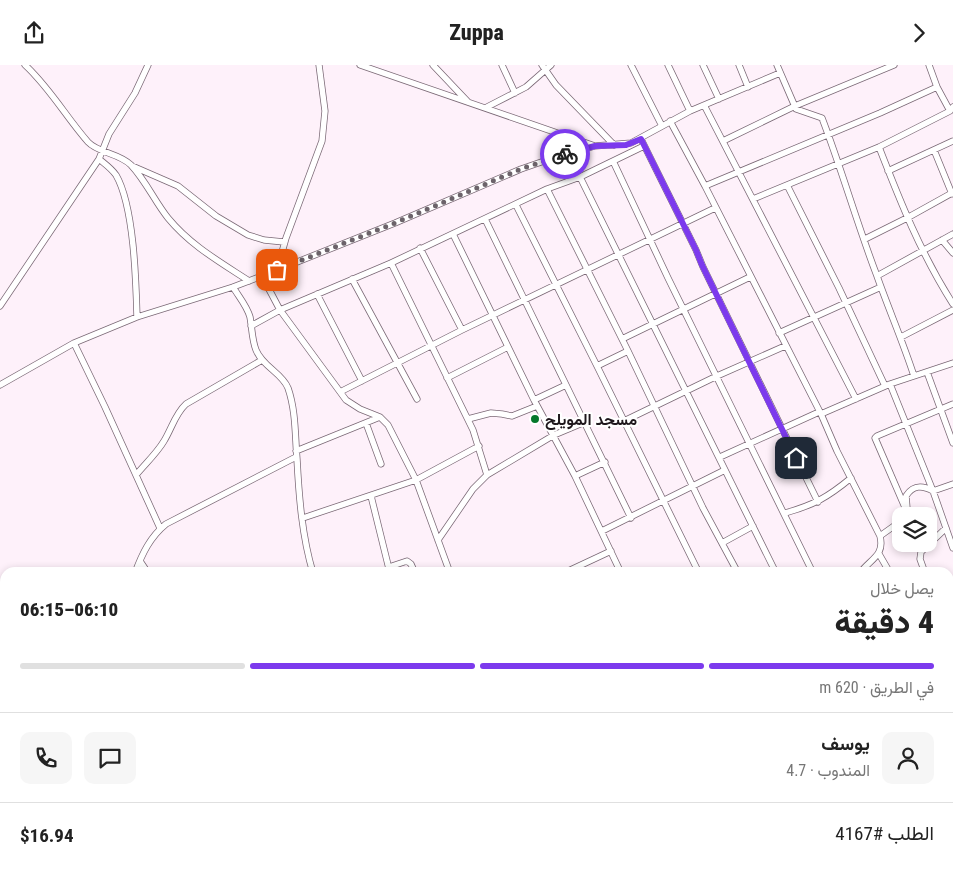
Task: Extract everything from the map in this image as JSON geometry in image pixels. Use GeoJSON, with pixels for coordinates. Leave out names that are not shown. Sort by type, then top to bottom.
{"type":"FeatureCollection","features":[{"type":"Feature","properties":{"kind":"street"},"geometry":{"type":"LineString","coordinates":[[25,65],[42,82],[87,141],[94,147],[117,156],[130,165],[178,186],[212,213],[248,235],[264,240],[284,242]]}},
{"type":"Feature","properties":{"kind":"street"},"geometry":{"type":"LineString","coordinates":[[0,306],[98,159],[109,134],[135,93],[148,65]]}},
{"type":"Feature","properties":{"kind":"street"},"geometry":{"type":"LineString","coordinates":[[277,270],[284,242],[324,130],[325,111],[319,65]]}},
{"type":"Feature","properties":{"kind":"street"},"geometry":{"type":"LineString","coordinates":[[360,65],[469,103],[487,107],[595,146]]}},
{"type":"Feature","properties":{"kind":"street"},"geometry":{"type":"LineString","coordinates":[[433,65],[469,103]]}},
{"type":"Feature","properties":{"kind":"street"},"geometry":{"type":"LineString","coordinates":[[502,65],[515,93]]}},
{"type":"Feature","properties":{"kind":"street"},"geometry":{"type":"LineString","coordinates":[[487,107],[530,84],[543,67],[552,65]]}},
{"type":"Feature","properties":{"kind":"street"},"geometry":{"type":"LineString","coordinates":[[631,65],[662,126]]}},
{"type":"Feature","properties":{"kind":"street"},"geometry":{"type":"LineString","coordinates":[[668,65],[690,111]]}},
{"type":"Feature","properties":{"kind":"street"},"geometry":{"type":"LineString","coordinates":[[704,65],[719,99]]}},
{"type":"Feature","properties":{"kind":"street"},"geometry":{"type":"LineString","coordinates":[[739,65],[748,87]]}},
{"type":"Feature","properties":{"kind":"street"},"geometry":{"type":"LineString","coordinates":[[777,65],[795,106],[798,110],[820,117],[828,135],[914,376]]}},
{"type":"Feature","properties":{"kind":"street"},"geometry":{"type":"LineString","coordinates":[[723,141],[795,106],[894,65]]}},
{"type":"Feature","properties":{"kind":"street"},"geometry":{"type":"LineString","coordinates":[[753,199],[879,147],[951,109],[937,87],[929,65]]}},
{"type":"Feature","properties":{"kind":"street"},"geometry":{"type":"LineString","coordinates":[[543,67],[556,85],[614,145]]}},
{"type":"Feature","properties":{"kind":"street"},"geometry":{"type":"LineString","coordinates":[[0,385],[74,343],[137,317],[262,276],[395,223],[521,169],[595,146],[626,145],[641,139],[690,111],[780,73]]}},
{"type":"Feature","properties":{"kind":"street"},"geometry":{"type":"LineString","coordinates":[[705,186],[937,87]]}},
{"type":"Feature","properties":{"kind":"street"},"geometry":{"type":"LineString","coordinates":[[704,105],[856,399]]}},
{"type":"Feature","properties":{"kind":"street"},"geometry":{"type":"LineString","coordinates":[[670,121],[820,413],[880,536],[881,548],[879,554],[866,567]]}},
{"type":"Feature","properties":{"kind":"street"},"geometry":{"type":"LineString","coordinates":[[641,139],[818,502]]}},
{"type":"Feature","properties":{"kind":"street"},"geometry":{"type":"LineString","coordinates":[[888,171],[953,141]]}},
{"type":"Feature","properties":{"kind":"street"},"geometry":{"type":"LineString","coordinates":[[251,326],[317,293],[391,263],[547,189],[580,177],[644,146]]}},
{"type":"Feature","properties":{"kind":"street"},"geometry":{"type":"LineString","coordinates":[[879,147],[922,251],[953,304]]}},
{"type":"Feature","properties":{"kind":"street"},"geometry":{"type":"LineString","coordinates":[[865,239],[952,194],[934,150]]}},
{"type":"Feature","properties":{"kind":"street"},"geometry":{"type":"LineString","coordinates":[[98,159],[115,173],[126,201],[132,240],[137,317]]}},
{"type":"Feature","properties":{"kind":"street"},"geometry":{"type":"LineString","coordinates":[[613,161],[810,567]]}},
{"type":"Feature","properties":{"kind":"street"},"geometry":{"type":"LineString","coordinates":[[130,165],[169,219],[187,237],[201,250],[249,281]]}},
{"type":"Feature","properties":{"kind":"street"},"geometry":{"type":"LineString","coordinates":[[580,177],[654,323],[773,567]]}},
{"type":"Feature","properties":{"kind":"street"},"geometry":{"type":"LineString","coordinates":[[787,185],[906,423],[953,548]]}},
{"type":"Feature","properties":{"kind":"street"},"geometry":{"type":"LineString","coordinates":[[547,189],[735,567]]}},
{"type":"Feature","properties":{"kind":"street"},"geometry":{"type":"LineString","coordinates":[[516,205],[598,366],[696,567]]}},
{"type":"Feature","properties":{"kind":"street"},"geometry":{"type":"LineString","coordinates":[[340,392],[462,330],[651,241],[715,208]]}},
{"type":"Feature","properties":{"kind":"street"},"geometry":{"type":"LineString","coordinates":[[485,219],[631,518]]}},
{"type":"Feature","properties":{"kind":"street"},"geometry":{"type":"LineString","coordinates":[[453,234],[536,403],[575,476],[618,567]]}},
{"type":"Feature","properties":{"kind":"street"},"geometry":{"type":"LineString","coordinates":[[877,276],[953,234]]}},
{"type":"Feature","properties":{"kind":"street"},"geometry":{"type":"LineString","coordinates":[[942,240],[953,253]]}},
{"type":"Feature","properties":{"kind":"street"},"geometry":{"type":"LineString","coordinates":[[420,249],[462,330]]}},
{"type":"Feature","properties":{"kind":"street"},"geometry":{"type":"LineString","coordinates":[[391,263],[468,419],[479,446],[486,475]]}},
{"type":"Feature","properties":{"kind":"street"},"geometry":{"type":"LineString","coordinates":[[262,276],[280,310],[340,392],[353,405],[380,417],[388,425],[416,480],[447,567]]}},
{"type":"Feature","properties":{"kind":"street"},"geometry":{"type":"LineString","coordinates":[[622,339],[750,277]]}},
{"type":"Feature","properties":{"kind":"street"},"geometry":{"type":"LineString","coordinates":[[352,279],[417,399]]}},
{"type":"Feature","properties":{"kind":"street"},"geometry":{"type":"LineString","coordinates":[[233,287],[246,307],[256,350],[262,360],[284,381],[288,389],[296,432],[296,454],[303,518],[311,567]]}},
{"type":"Feature","properties":{"kind":"street"},"geometry":{"type":"LineString","coordinates":[[779,333],[881,287]]}},
{"type":"Feature","properties":{"kind":"street"},"geometry":{"type":"LineString","coordinates":[[317,293],[362,381]]}},
{"type":"Feature","properties":{"kind":"street"},"geometry":{"type":"LineString","coordinates":[[901,337],[953,310]]}},
{"type":"Feature","properties":{"kind":"street"},"geometry":{"type":"LineString","coordinates":[[74,343],[160,528]]}},
{"type":"Feature","properties":{"kind":"street"},"geometry":{"type":"LineString","coordinates":[[624,421],[717,376],[785,346]]}},
{"type":"Feature","properties":{"kind":"street"},"geometry":{"type":"LineString","coordinates":[[447,378],[508,347]]}},
{"type":"Feature","properties":{"kind":"street"},"geometry":{"type":"LineString","coordinates":[[598,366],[628,351]]}},
{"type":"Feature","properties":{"kind":"street"},"geometry":{"type":"LineString","coordinates":[[136,475],[164,442],[176,415],[186,404],[262,360]]}},
{"type":"Feature","properties":{"kind":"street"},"geometry":{"type":"LineString","coordinates":[[720,457],[888,385],[953,363]]}},
{"type":"Feature","properties":{"kind":"street"},"geometry":{"type":"LineString","coordinates":[[928,372],[953,443]]}},
{"type":"Feature","properties":{"kind":"street"},"geometry":{"type":"LineString","coordinates":[[468,419],[491,413],[512,416],[566,385]]}},
{"type":"Feature","properties":{"kind":"street"},"geometry":{"type":"LineString","coordinates":[[903,507],[874,440],[877,435],[953,404]]}},
{"type":"Feature","properties":{"kind":"street"},"geometry":{"type":"LineString","coordinates":[[138,567],[150,540],[160,528],[296,454],[380,417]]}},
{"type":"Feature","properties":{"kind":"street"},"geometry":{"type":"LineString","coordinates":[[438,540],[486,475],[554,435],[585,422]]}},
{"type":"Feature","properties":{"kind":"street"},"geometry":{"type":"LineString","coordinates":[[366,423],[381,463]]}},
{"type":"Feature","properties":{"kind":"street"},"geometry":{"type":"LineString","coordinates":[[303,518],[416,480],[479,446]]}},
{"type":"Feature","properties":{"kind":"street"},"geometry":{"type":"LineString","coordinates":[[575,476],[605,462]]}},
{"type":"Feature","properties":{"kind":"street"},"geometry":{"type":"LineString","coordinates":[[602,531],[726,470]]}},
{"type":"Feature","properties":{"kind":"street"},"geometry":{"type":"LineString","coordinates":[[785,513],[818,502],[851,477]]}},
{"type":"Feature","properties":{"kind":"street"},"geometry":{"type":"LineString","coordinates":[[906,507],[906,496],[910,490],[919,486],[933,491],[953,484]]}},
{"type":"Feature","properties":{"kind":"street"},"geometry":{"type":"LineString","coordinates":[[371,496],[388,567]]}},
{"type":"Feature","properties":{"kind":"street"},"geometry":{"type":"LineString","coordinates":[[722,543],[753,526]]}},
{"type":"Feature","properties":{"kind":"street"},"geometry":{"type":"LineString","coordinates":[[880,536],[892,527]]}},
{"type":"Feature","properties":{"kind":"street"},"geometry":{"type":"LineString","coordinates":[[923,567],[920,555],[946,528]]}},
{"type":"Feature","properties":{"kind":"street"},"geometry":{"type":"LineString","coordinates":[[577,567],[611,551]]}},
{"type":"Feature","properties":{"kind":"street"},"geometry":{"type":"LineString","coordinates":[[879,554],[887,567]]}},
{"type":"Feature","properties":{"kind":"street"},"geometry":{"type":"LineString","coordinates":[[140,561],[144,567]]}},
{"type":"Feature","properties":{"kind":"street"},"geometry":{"type":"LineString","coordinates":[[395,567],[407,561],[412,567]]}},
{"type":"Feature","properties":{"kind":"way so far"},"geometry":{"type":"LineString","coordinates":[[277,270],[395,223],[521,169],[565,154]]}},
{"type":"Feature","properties":{"kind":"place","name":"مسجد المويلح"},"geometry":{"type":"Point","coordinates":[535,419]}},
{"type":"Feature","properties":{"kind":"route"},"geometry":{"type":"LineString","coordinates":[[565,154],[595,146],[626,145],[641,139],[796,458]]}}]}
